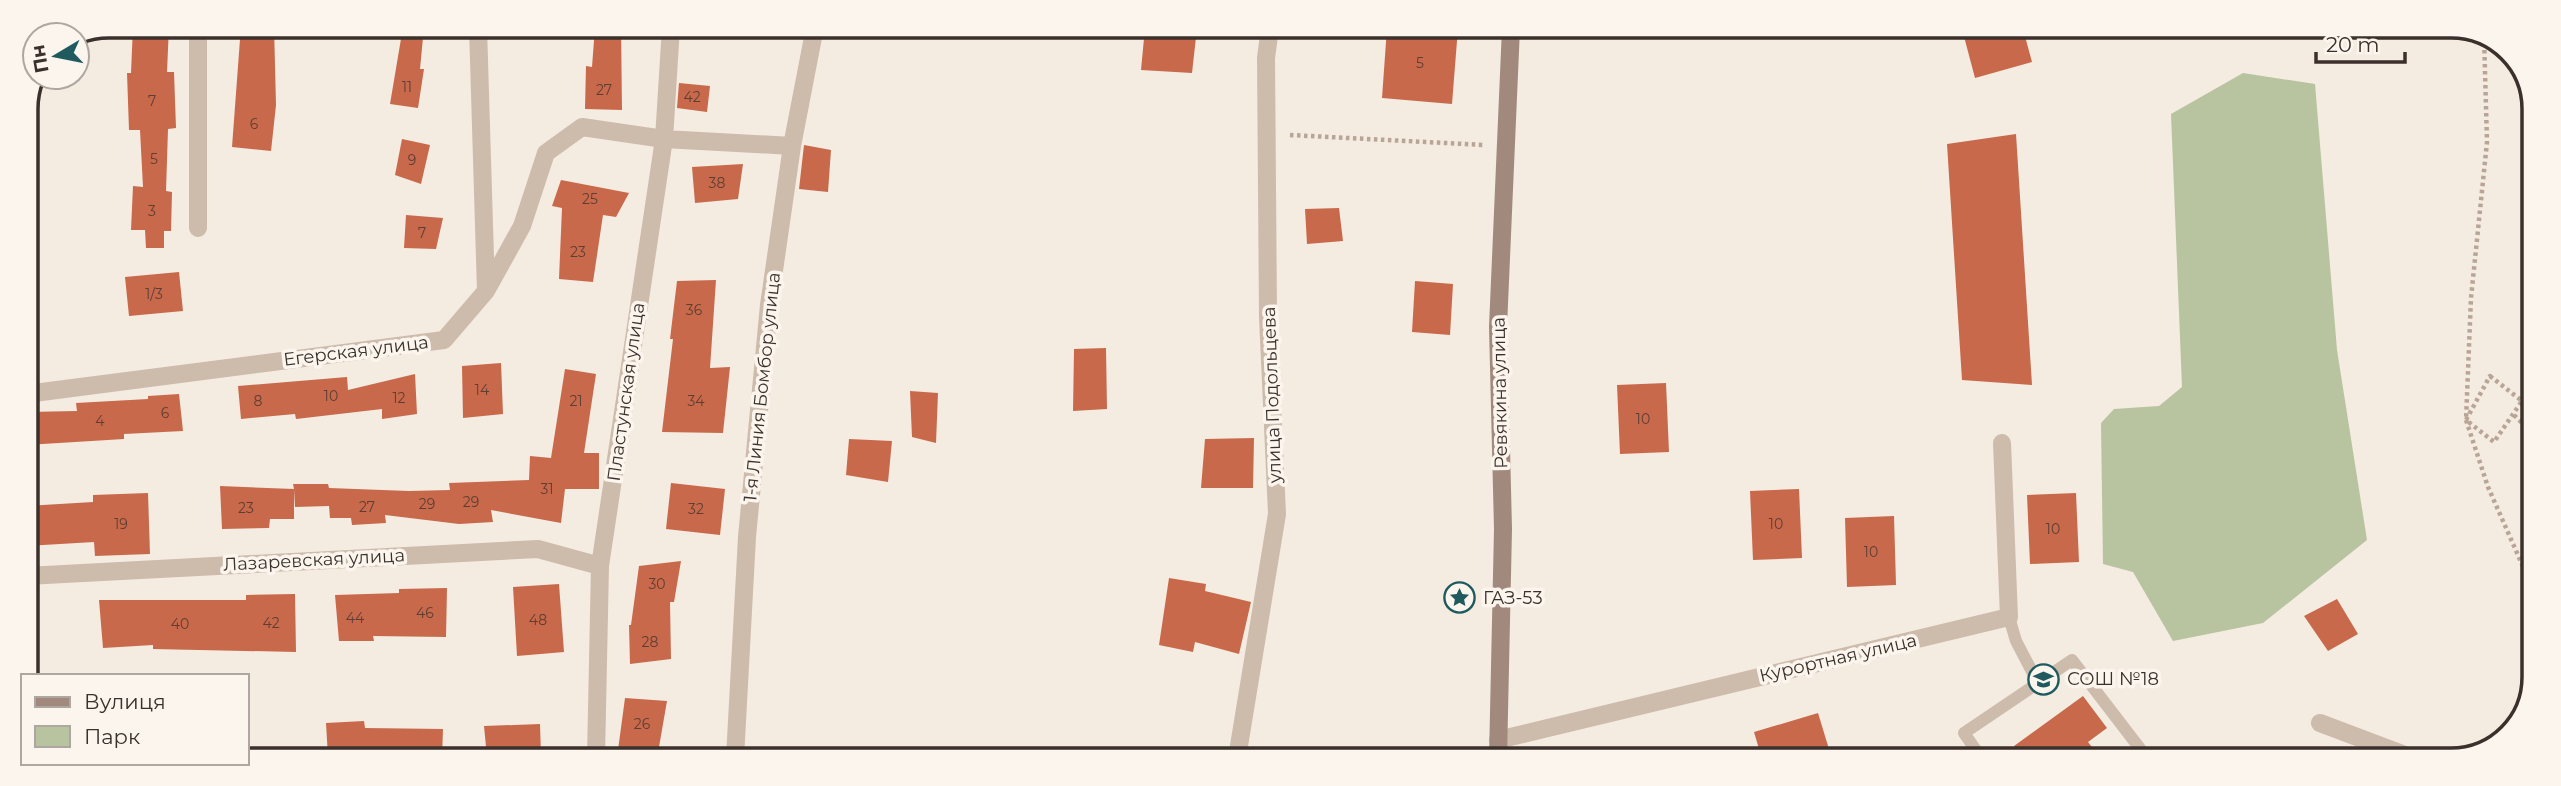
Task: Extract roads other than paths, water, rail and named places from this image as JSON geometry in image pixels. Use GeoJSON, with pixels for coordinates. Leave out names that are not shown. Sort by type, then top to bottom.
{"type":"FeatureCollection","features":[{"type":"Feature","properties":{"kind":"main road","name":"Ревякина улица"},"geometry":{"type":"LineString","coordinates":[[1498,748],[1503,528],[1498,327],[1511,38]]}},
{"type":"Feature","properties":{"kind":"street"},"geometry":{"type":"LineString","coordinates":[[198,38],[198,228]]}},
{"type":"Feature","properties":{"kind":"street"},"geometry":{"type":"LineString","coordinates":[[478,38],[486,290]]}},
{"type":"Feature","properties":{"kind":"street","name":"Пластунская улица"},"geometry":{"type":"LineString","coordinates":[[596,748],[600,566],[664,139],[670,38]]}},
{"type":"Feature","properties":{"kind":"street","name":"1-я Линия Бомбор улица"},"geometry":{"type":"LineString","coordinates":[[736,748],[748,523],[769,306],[792,146],[814,38]]}},
{"type":"Feature","properties":{"kind":"street","name":"улица Подольцева"},"geometry":{"type":"LineString","coordinates":[[1239,748],[1277,514],[1268,317],[1266,58],[1269,38]]}},
{"type":"Feature","properties":{"kind":"street","name":"Егерская улица"},"geometry":{"type":"LineString","coordinates":[[38,392],[444,340],[486,290],[522,226],[546,153],[582,127],[664,139]]}},
{"type":"Feature","properties":{"kind":"street"},"geometry":{"type":"LineString","coordinates":[[664,139],[792,146]]}},
{"type":"Feature","properties":{"kind":"street"},"geometry":{"type":"LineString","coordinates":[[2002,443],[2009,617]]}},
{"type":"Feature","properties":{"kind":"street","name":"Лазаревская улица"},"geometry":{"type":"LineString","coordinates":[[39,575],[538,549],[600,566]]}},
{"type":"Feature","properties":{"kind":"street","name":"Курортная улица"},"geometry":{"type":"LineString","coordinates":[[1498,740],[2009,617]]}},
{"type":"Feature","properties":{"kind":"street"},"geometry":{"type":"LineString","coordinates":[[2320,723],[2386,748]]}},
{"type":"Feature","properties":{"kind":"lane"},"geometry":{"type":"LineString","coordinates":[[2009,617],[2016,641],[2038,683]]}},
{"type":"Feature","properties":{"kind":"lane"},"geometry":{"type":"LineString","coordinates":[[1974,748],[1964,733],[2072,660],[2140,748]]}},
{"type":"Feature","properties":{"kind":"place","name":"ГАЗ-53"},"geometry":{"type":"Point","coordinates":[1460,598]}},
{"type":"Feature","properties":{"kind":"place","name":"СОШ №18"},"geometry":{"type":"Point","coordinates":[2044,679]}}]}
